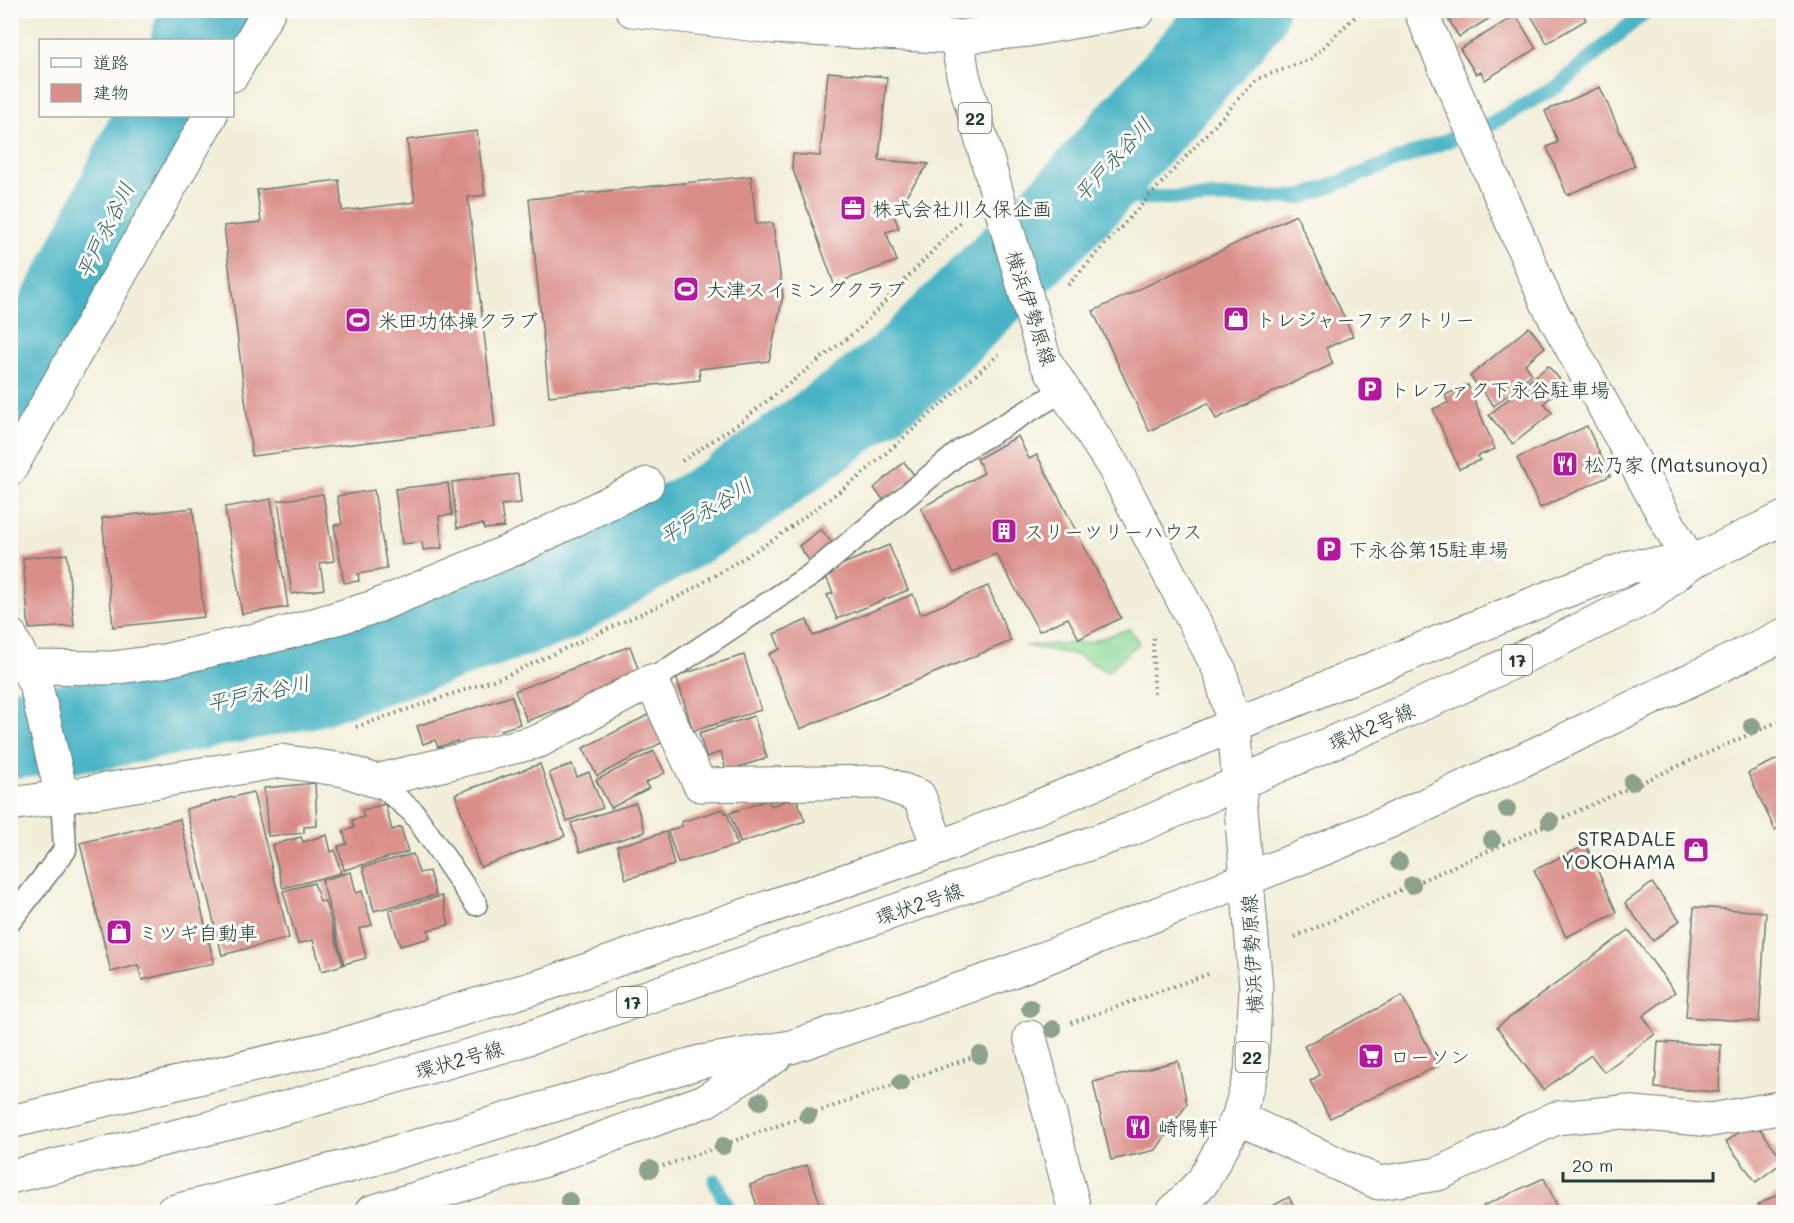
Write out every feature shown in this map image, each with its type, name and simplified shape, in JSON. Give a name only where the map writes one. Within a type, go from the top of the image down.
[{"type":"main road","points":[[234,71],[269,10]]},
{"type":"main road","points":[[632,10],[773,27],[957,37],[1028,30],[1139,10]]},
{"type":"main road","points":[[10,1122],[345,1044],[550,983],[939,848],[1234,725],[1560,593],[1633,566],[1689,563],[1547,303],[1420,10]]},
{"type":"main road","name":"横浜伊勢原線","points":[[957,37],[963,75],[1045,361],[1113,466],[1220,671],[1234,725]]},
{"type":"main road","points":[[10,469],[209,117]]},
{"type":"main road","points":[[31,677],[164,661],[290,632],[374,607],[519,548],[647,484]]},
{"type":"main road","name":"環状2号線","points":[[10,1177],[242,1120],[514,1043],[1132,829],[1450,692],[1648,597],[1689,563],[1784,518]]},
{"type":"main road","points":[[10,635],[31,677],[62,798]]},
{"type":"main road","points":[[172,1212],[356,1164],[700,1062],[790,1047],[999,976],[1366,831],[1517,763],[1784,635]]},
{"type":"main road","points":[[10,804],[62,798],[281,760],[344,770],[376,781],[539,741],[651,681],[700,785],[881,782],[919,796],[939,848]]},
{"type":"main road","name":"22","points":[[1234,725],[1239,782]]},
{"type":"main road","name":"横浜伊勢原線","points":[[1173,1212],[1203,1181],[1238,1118],[1251,1073],[1256,988],[1239,782]]},
{"type":"main road","points":[[1030,1037],[1075,1212]]},
{"type":"main road","points":[[370,1212],[539,1162],[707,1100],[790,1047]]},
{"type":"main road","points":[[1238,1118],[1379,1183],[1438,1174],[1556,1118],[1623,1112],[1711,1120],[1784,1107]]},
{"type":"lane","points":[[651,681],[811,575],[962,450],[1064,390]]},
{"type":"lane","points":[[376,781],[413,812],[476,904]]},
{"type":"lane","points":[[10,921],[64,850],[62,798]]},
{"type":"path","points":[[348,730],[505,676],[686,593],[773,540],[859,477],[1033,324],[1257,79],[1311,58],[1362,10]]},
{"type":"path","points":[[647,484],[739,423],[860,328],[964,217],[995,190]]},
{"type":"path","points":[[1153,644],[1154,698]]},
{"type":"path","points":[[660,1166],[701,1154],[1201,977],[1254,956],[1784,719]]},
{"type":"green space","points":[[1129,629],[1139,643],[1107,672],[1078,655],[1024,646],[1090,642]]},
{"type":"building","points":[[1443,10],[1503,10],[1459,37]]},
{"type":"building","points":[[1528,10],[1581,10],[1586,20],[1547,43]]},
{"type":"building","points":[[1516,15],[1536,49],[1485,80],[1481,72],[1476,74],[1460,49]]},
{"type":"building","points":[[828,72],[887,77],[879,160],[929,164],[893,213],[899,228],[886,232],[897,261],[834,284],[792,167],[793,154],[820,156]]},
{"type":"building","points":[[1600,87],[1635,166],[1567,195],[1547,147],[1558,142],[1545,111]]},
{"type":"building","points":[[477,131],[485,195],[468,197],[495,427],[252,456],[224,226],[261,222],[257,190],[339,180],[342,211],[415,202],[407,140]]},
{"type":"building","points":[[751,176],[756,224],[773,223],[783,296],[769,361],[699,369],[700,380],[549,396],[529,199]]},
{"type":"building","points":[[1296,215],[1353,336],[1326,348],[1333,364],[1216,419],[1208,403],[1149,431],[1093,311]]},
{"type":"building","points":[[1529,327],[1545,347],[1525,364],[1532,374],[1494,406],[1470,376]]},
{"type":"building","points":[[1548,366],[1565,385],[1544,403],[1552,413],[1513,444],[1489,415]]},
{"type":"building","points":[[1468,385],[1495,449],[1478,456],[1480,460],[1459,469],[1433,409],[1448,403],[1445,395]]},
{"type":"building","points":[[1587,426],[1610,476],[1540,508],[1517,458]]},
{"type":"building","name":"スリーツリーハウス","points":[[1018,436],[1029,459],[1037,455],[1121,618],[1079,639],[1068,618],[1039,631],[996,554],[954,573],[921,508],[984,473],[977,459]]},
{"type":"building","points":[[904,462],[915,476],[885,502],[874,488]]},
{"type":"building","points":[[518,474],[521,503],[501,505],[504,527],[484,529],[483,524],[457,528],[452,482]]},
{"type":"building","points":[[448,483],[452,515],[439,516],[442,548],[423,550],[422,542],[402,544],[395,489]]},
{"type":"building","points":[[374,490],[387,569],[358,574],[359,581],[344,583],[334,525],[342,524],[337,496]]},
{"type":"building","points":[[323,494],[334,561],[320,563],[324,589],[292,594],[278,501]]},
{"type":"building","points":[[271,499],[288,607],[242,614],[225,507]]},
{"type":"building","points":[[193,508],[204,617],[113,627],[102,518]]},
{"type":"building","points":[[821,529],[834,546],[811,563],[799,546]]},
{"type":"building","points":[[889,545],[908,590],[837,619],[827,595],[833,593],[824,572]]},
{"type":"building","points":[[67,554],[74,626],[29,629],[23,558]]},
{"type":"building","points":[[988,586],[1011,641],[800,729],[769,654],[780,649],[774,634],[807,620],[813,636],[913,594],[921,614]]},
{"type":"building","points":[[630,646],[639,671],[610,683],[612,689],[527,721],[515,691]]},
{"type":"building","points":[[744,655],[761,710],[693,731],[676,676]]},
{"type":"building","points":[[512,696],[520,724],[501,730],[502,734],[458,745],[457,741],[438,747],[435,740],[423,744],[417,726]]},
{"type":"building","points":[[650,714],[663,742],[597,776],[583,748]]},
{"type":"building","points":[[754,716],[767,758],[726,771],[721,752],[706,757],[699,733]]},
{"type":"building","points":[[654,751],[665,773],[645,783],[649,788],[611,808],[596,780]]},
{"type":"building","points":[[1784,756],[1784,825],[1775,830],[1748,773]]},
{"type":"building","points":[[540,764],[565,836],[480,867],[455,794]]},
{"type":"building","points":[[572,764],[577,777],[589,772],[603,808],[567,821],[549,773]]},
{"type":"building","points":[[315,783],[317,826],[304,827],[304,833],[268,836],[264,788]]},
{"type":"building","points":[[253,792],[289,938],[222,955],[186,809]]},
{"type":"building","points":[[796,797],[805,821],[740,843],[730,813],[768,800],[771,806]]},
{"type":"building","points":[[636,803],[645,832],[580,852],[571,823]]},
{"type":"building","points":[[385,804],[392,830],[401,827],[408,852],[344,870],[338,846],[347,844],[343,831],[354,828],[352,820],[364,817],[362,810]]},
{"type":"building","points":[[723,809],[725,813],[727,812],[737,845],[678,863],[668,831],[682,826],[681,822]]},
{"type":"building","points":[[180,819],[214,963],[142,980],[138,965],[111,972],[80,843]]},
{"type":"building","points":[[666,832],[674,865],[626,879],[617,846]]},
{"type":"building","points":[[327,835],[331,852],[335,850],[341,873],[283,888],[272,845],[301,837],[303,842]]},
{"type":"building","points":[[1586,845],[1617,913],[1566,937],[1534,870]]},
{"type":"building","points":[[413,854],[419,873],[429,871],[436,895],[374,911],[363,867]]},
{"type":"building","points":[[351,872],[356,893],[362,891],[372,925],[359,929],[366,958],[344,964],[322,880]]},
{"type":"building","points":[[314,883],[320,902],[325,901],[343,965],[322,971],[313,940],[298,944],[283,891]]},
{"type":"building","points":[[1652,883],[1680,920],[1653,941],[1625,903]]},
{"type":"building","points":[[442,896],[449,925],[428,930],[430,938],[400,946],[389,910]]},
{"type":"building","points":[[1694,907],[1766,912],[1759,1022],[1686,1017]]},
{"type":"building","points":[[1629,930],[1675,992],[1643,1016],[1655,1034],[1604,1072],[1591,1055],[1543,1090],[1497,1027]]},
{"type":"building","name":"ローソン","points":[[1402,996],[1438,1066],[1330,1118],[1310,1081],[1320,1075],[1304,1046]]},
{"type":"building","points":[[1658,1042],[1721,1045],[1719,1092],[1655,1088]]},
{"type":"building","name":"崎陽軒","points":[[1178,1061],[1187,1104],[1156,1150],[1111,1160],[1093,1082]]},
{"type":"building","points":[[1754,1121],[1784,1161],[1756,1182],[1726,1142]]},
{"type":"building","points":[[807,1165],[823,1212],[759,1212],[750,1185]]},
{"type":"building","points":[[1544,1178],[1560,1212],[1486,1212],[1483,1206]]},
{"type":"building","points":[[1784,1191],[1784,1212],[1761,1212],[1757,1205]]},
{"type":"building","points":[[1289,1197],[1297,1212],[1262,1212]]},
{"type":"waterway","name":"平戸永谷川","points":[[196,39],[210,10]]},
{"type":"waterway","name":"平戸永谷川","points":[[10,734],[101,724],[309,683],[553,600],[732,496],[902,372],[1078,198],[1243,10]]},
{"type":"waterway","points":[[1078,198],[1302,197],[1490,124],[1558,86],[1647,10]]},
{"type":"waterway","name":"平戸永谷川","points":[[10,406],[80,281],[160,117]]},
{"type":"waterway","points":[[715,1181],[730,1212]]},
{"type":"place","name":"株式会社川久保企画","points":[[853,208]]},
{"type":"place","name":"大津スイミングクラブ","points":[[686,289]]},
{"type":"place","name":"トレジャーファクトリー","points":[[1236,319]]},
{"type":"place","name":"米田功体操クラブ","points":[[358,320]]},
{"type":"place","name":"トレファク下永谷駐車場","points":[[1370,389]]},
{"type":"place","name":"松乃家 (Matsunoya)","points":[[1565,464]]},
{"type":"place","name":"スリーツリーハウス","points":[[1004,531]]},
{"type":"place","name":"下永谷第15駐車場","points":[[1329,549]]},
{"type":"place","name":"STRADALE YOKOHAMA","points":[[1696,850]]},
{"type":"place","name":"ミツギ自動車","points":[[119,932]]},
{"type":"place","name":"ローソン","points":[[1371,1056]]},
{"type":"place","name":"崎陽軒","points":[[1138,1127]]}]
